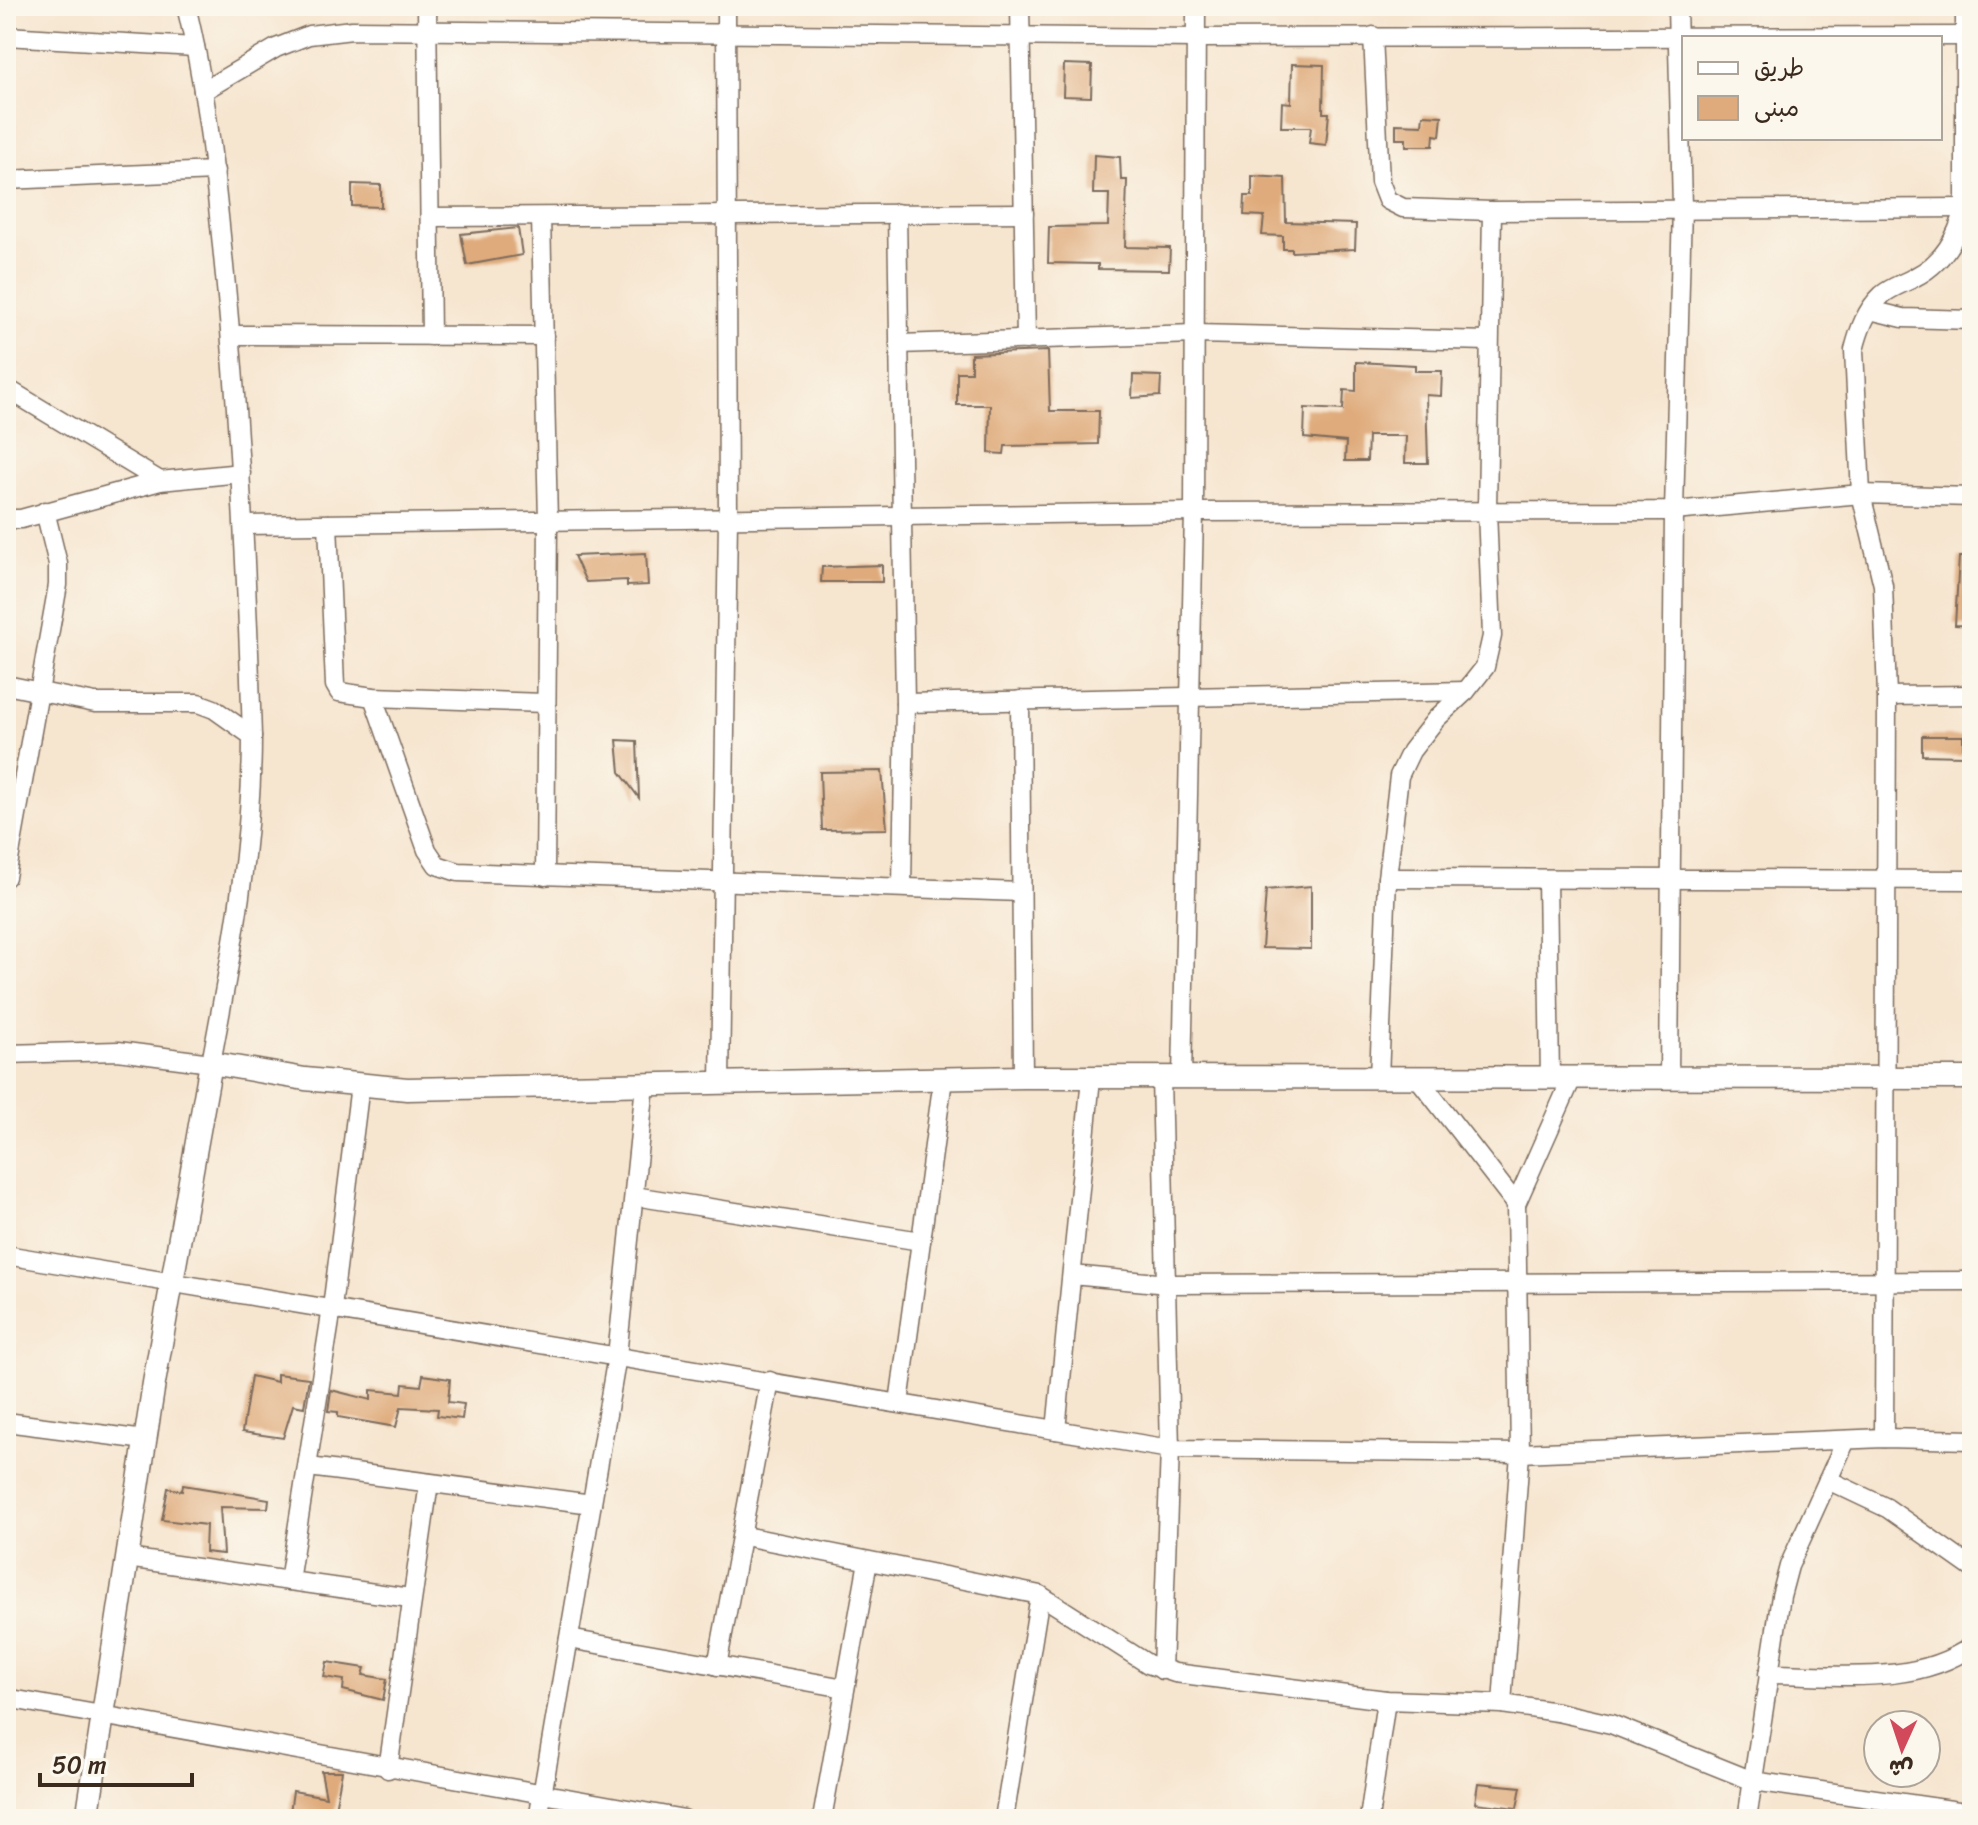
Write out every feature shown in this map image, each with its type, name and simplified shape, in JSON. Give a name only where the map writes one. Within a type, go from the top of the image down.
[{"type":"street","points":[[87,1819],[171,1280],[244,885],[252,812],[245,525],[231,335],[215,171],[186,6]]},
{"type":"street","points":[[191,28],[197,6]]},
{"type":"street","points":[[427,6],[431,336]]},
{"type":"street","points":[[720,1083],[728,518],[726,6]]},
{"type":"street","points":[[1020,6],[1026,340]]},
{"type":"street","points":[[1162,1670],[1170,1449],[1168,1284],[1172,1078],[1190,697],[1194,512],[1196,6]]},
{"type":"street","points":[[1669,1077],[1674,511],[1682,207],[1677,6]]},
{"type":"street","points":[[1884,1438],[1887,696],[1883,585],[1861,494],[1854,350],[1870,310],[1884,293],[1923,273],[1938,261],[1951,245],[1965,208],[1968,36],[1965,6]]},
{"type":"street","points":[[203,91],[276,48],[309,35],[352,30],[1197,38],[1677,34],[1968,36]]},
{"type":"street","points":[[6,36],[195,47]]},
{"type":"street","points":[[1373,36],[1380,182],[1387,200],[1403,208],[1492,211],[1682,207],[1965,208]]},
{"type":"street","points":[[6,180],[215,171]]},
{"type":"street","points":[[1379,1078],[1387,878],[1399,776],[1411,751],[1436,719],[1466,691],[1485,667],[1492,636],[1487,510],[1492,211]]},
{"type":"street","points":[[897,213],[905,703],[902,887]]},
{"type":"street","points":[[431,217],[1024,213]]},
{"type":"street","points":[[541,217],[548,521],[545,876]]},
{"type":"street","points":[[1870,310],[1903,318],[1972,320]]},
{"type":"street","points":[[899,344],[1195,334],[1489,341]]},
{"type":"street","points":[[231,335],[544,336]]},
{"type":"street","points":[[6,388],[160,481]]},
{"type":"street","points":[[6,519],[160,481],[241,473]]},
{"type":"street","points":[[245,525],[1194,512],[1674,511],[1861,494],[1972,497]]},
{"type":"street","points":[[6,877],[58,585],[58,564],[45,511]]},
{"type":"street","points":[[328,524],[335,685],[339,692],[373,697],[545,703]]},
{"type":"street","points":[[6,685],[95,703],[198,703],[214,709],[252,736]]},
{"type":"street","points":[[905,703],[1466,691]]},
{"type":"street","points":[[1887,696],[1972,695]]},
{"type":"street","points":[[373,697],[427,850],[437,865],[458,872],[723,879],[1021,892]]},
{"type":"street","points":[[1020,700],[1023,1077]]},
{"type":"street","points":[[1387,878],[1972,880]]},
{"type":"street","points":[[1502,1704],[1520,1453],[1516,1204],[1561,1078],[1547,879]]},
{"type":"street","points":[[6,1054],[118,1051],[360,1085],[453,1089],[1023,1077],[1972,1078]]},
{"type":"street","points":[[1056,1430],[1091,1078]]},
{"type":"street","points":[[1418,1078],[1516,1204]]},
{"type":"street","points":[[899,1403],[943,1079]]},
{"type":"street","points":[[289,1581],[332,1308],[360,1085]]},
{"type":"street","points":[[538,1819],[617,1356],[645,1085]]},
{"type":"street","points":[[634,1196],[921,1241]]},
{"type":"street","points":[[6,1255],[171,1280],[1170,1449],[1520,1453],[1884,1438],[1972,1440]]},
{"type":"street","points":[[1072,1275],[1168,1284],[1972,1281]]},
{"type":"street","points":[[717,1666],[744,1536],[770,1381]]},
{"type":"street","points":[[6,1422],[145,1440]]},
{"type":"street","points":[[1747,1819],[1768,1674],[1789,1566],[1846,1440]]},
{"type":"street","points":[[309,1467],[592,1504]]},
{"type":"street","points":[[1828,1480],[1887,1508],[1972,1568]]},
{"type":"street","points":[[388,1769],[410,1598],[429,1483]]},
{"type":"street","points":[[744,1536],[1040,1595],[1162,1670],[1386,1700],[1502,1704],[1611,1724],[1753,1781],[1972,1813]]},
{"type":"street","points":[[127,1558],[410,1598]]},
{"type":"street","points":[[822,1819],[868,1561]]},
{"type":"street","points":[[1004,1819],[1040,1595]]},
{"type":"street","points":[[569,1639],[845,1688]]},
{"type":"street","points":[[1768,1674],[1908,1673],[1933,1668],[1972,1646]]},
{"type":"street","points":[[6,1698],[102,1718],[684,1819]]},
{"type":"street","points":[[1369,1819],[1386,1700]]},
{"type":"building","points":[[1064,64],[1092,65],[1091,97],[1063,96]]},
{"type":"building","points":[[1292,64],[1324,65],[1323,113],[1329,113],[1326,145],[1309,143],[1311,127],[1281,127],[1282,102],[1291,103]]},
{"type":"building","points":[[1423,115],[1442,116],[1440,136],[1434,135],[1433,146],[1406,146],[1406,139],[1396,139],[1396,124],[1422,125]]},
{"type":"building","points":[[1094,155],[1120,157],[1121,180],[1127,180],[1125,247],[1170,248],[1169,270],[1098,269],[1098,264],[1048,263],[1049,227],[1108,226],[1109,194],[1093,194]]},
{"type":"building","points":[[1252,176],[1285,178],[1286,222],[1356,224],[1355,249],[1292,252],[1292,249],[1283,249],[1283,236],[1262,235],[1264,216],[1244,215],[1245,196],[1252,196]]},
{"type":"building","points":[[352,184],[381,185],[381,207],[352,206]]},
{"type":"building","points":[[518,228],[522,255],[467,265],[461,234]]},
{"type":"building","points":[[1048,351],[1050,411],[1099,411],[1098,444],[1005,446],[1004,454],[989,453],[990,405],[957,405],[957,372],[971,372],[971,354]]},
{"type":"building","points":[[1356,362],[1415,365],[1415,371],[1442,371],[1441,396],[1426,395],[1428,463],[1405,463],[1406,436],[1368,436],[1367,461],[1345,461],[1346,442],[1304,438],[1305,408],[1343,410],[1344,390],[1356,391]]},
{"type":"building","points":[[1133,375],[1161,376],[1160,396],[1132,398]]},
{"type":"building","points":[[646,553],[648,585],[627,586],[627,580],[586,582],[574,556]]},
{"type":"building","points":[[1959,557],[1972,557],[1972,626],[1955,625]]},
{"type":"building","points":[[882,565],[882,582],[821,582],[822,567]]},
{"type":"building","points":[[1922,736],[1963,736],[1963,756],[1922,755]]},
{"type":"building","points":[[617,740],[637,741],[639,798],[620,772]]},
{"type":"building","points":[[882,771],[887,829],[822,830],[820,772]]},
{"type":"building","points":[[1311,886],[1311,949],[1262,948],[1266,890]]},
{"type":"building","points":[[277,1374],[309,1378],[304,1407],[293,1405],[283,1438],[242,1432],[251,1376],[277,1382]]},
{"type":"building","points":[[423,1375],[450,1379],[448,1402],[464,1404],[462,1419],[437,1416],[438,1409],[401,1407],[396,1427],[338,1417],[338,1412],[328,1411],[331,1390],[371,1400],[371,1390],[402,1393],[403,1384],[421,1386]]},
{"type":"building","points":[[183,1485],[269,1499],[268,1508],[220,1507],[223,1554],[205,1552],[206,1525],[162,1520],[168,1488],[182,1491]]},
{"type":"building","points":[[327,1662],[365,1668],[363,1675],[387,1679],[383,1700],[343,1690],[344,1680],[324,1677]]},
{"type":"building","points":[[321,1771],[342,1771],[333,1819],[289,1819],[293,1791],[326,1797]]},
{"type":"building","points":[[1478,1783],[1521,1787],[1517,1808],[1475,1803]]}]
